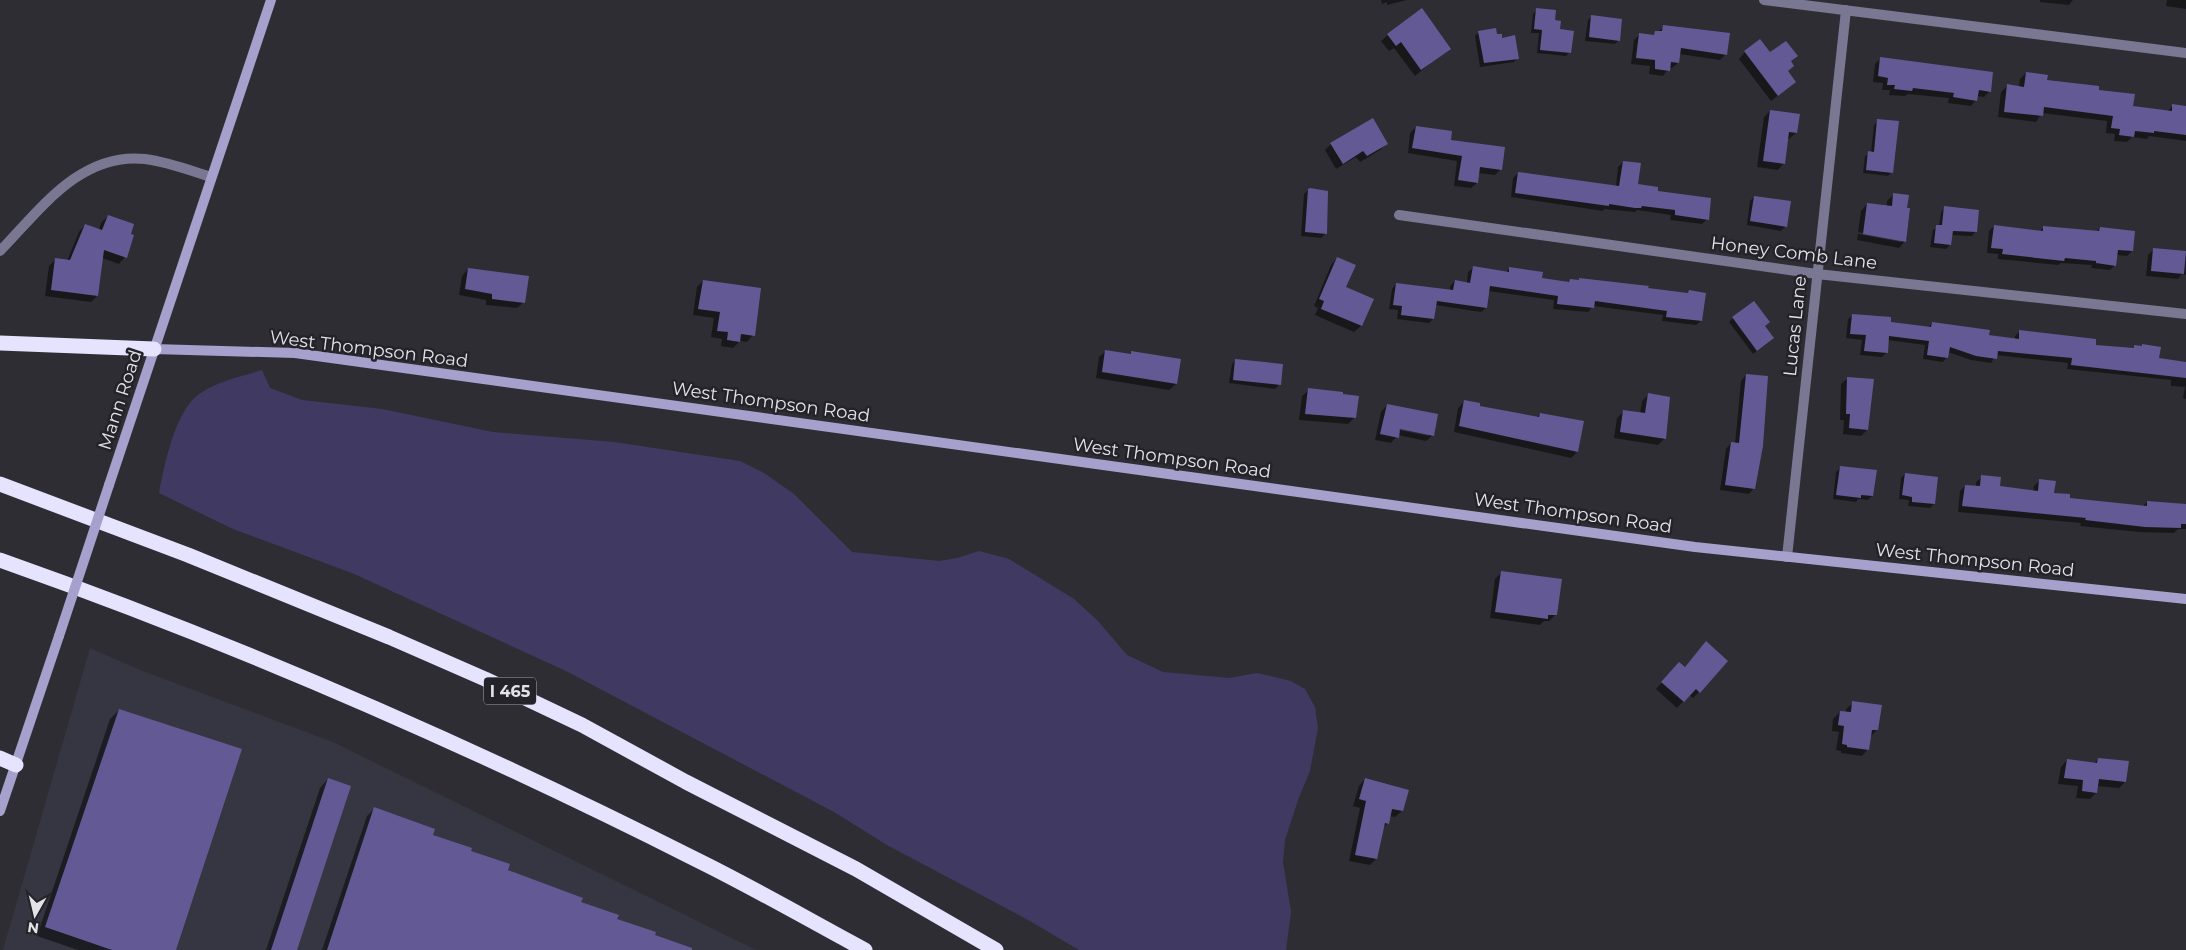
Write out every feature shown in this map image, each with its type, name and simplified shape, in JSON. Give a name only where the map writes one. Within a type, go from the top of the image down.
[{"type":"highway","points":[[0,344],[154,349]]},
{"type":"highway","name":"I 465","points":[[0,484],[188,555],[389,637],[582,725],[694,786],[856,869],[996,950]]},
{"type":"highway","points":[[0,560],[159,619],[342,694],[477,754],[698,860],[865,950]]},
{"type":"highway","points":[[0,758],[16,765]]},
{"type":"main road","name":"Mann Road","points":[[0,811],[271,0]]},
{"type":"main road","name":"West Thompson Road","points":[[154,349],[304,354],[1695,547],[2186,599]]},
{"type":"street","points":[[1764,0],[2186,53]]},
{"type":"street","name":"Lucas Lane","points":[[1787,557],[1846,10]]},
{"type":"street","points":[[0,251],[64,185],[90,168],[104,163],[120,159],[166,162],[211,177]]},
{"type":"street","name":"Honey Comb Lane","points":[[1399,214],[1817,274],[2186,314]]},
{"type":"shaded area","points":[[262,370],[270,388],[302,400],[382,409],[493,432],[614,442],[740,461],[764,473],[794,494],[852,552],[939,561],[979,551],[1009,559],[1074,599],[1098,621],[1127,655],[1163,672],[1229,678],[1257,673],[1291,681],[1305,689],[1315,707],[1318,728],[1310,771],[1285,840],[1283,862],[1291,912],[1286,950],[1079,950],[1030,921],[887,845],[834,812],[566,671],[352,573],[233,529],[159,493],[172,440],[177,426],[190,403],[198,395],[213,386]]},
{"type":"shaded area","points":[[90,648],[140,670],[333,742],[756,950],[3,950]]},
{"type":"building","points":[[1422,8],[1451,49],[1421,70],[1401,42],[1396,46],[1387,34]]},
{"type":"building","points":[[1536,8],[1556,10],[1555,20],[1561,21],[1560,29],[1574,31],[1571,53],[1540,50],[1542,30],[1534,29]]},
{"type":"building","points":[[1591,15],[1622,19],[1620,41],[1589,37]]},
{"type":"building","points":[[1663,25],[1730,33],[1727,55],[1681,48],[1679,63],[1671,62],[1670,71],[1655,69],[1655,60],[1636,58],[1639,33],[1654,35],[1655,31],[1662,31]]},
{"type":"building","points":[[1496,28],[1497,34],[1502,34],[1502,38],[1515,35],[1519,59],[1484,63],[1478,31]]},
{"type":"building","points":[[1760,39],[1770,52],[1786,41],[1798,56],[1791,61],[1794,66],[1788,71],[1796,82],[1778,96],[1744,51]]},
{"type":"building","points":[[1880,57],[1993,72],[1991,92],[1979,90],[1977,101],[1953,97],[1954,93],[1913,88],[1912,91],[1894,89],[1895,85],[1887,85],[1888,78],[1878,76]]},
{"type":"building","points":[[2026,72],[2048,75],[2047,80],[2099,86],[2099,90],[2135,94],[2133,106],[2172,111],[2172,104],[2186,106],[2186,135],[2135,131],[2134,137],[2119,135],[2120,129],[2111,128],[2113,116],[2044,107],[2043,116],[2004,112],[2007,84],[2024,87]]},
{"type":"building","points":[[1770,110],[1800,114],[1797,133],[1789,132],[1785,164],[1763,161]]},
{"type":"building","points":[[1373,118],[1388,144],[1367,156],[1363,151],[1343,164],[1330,143]]},
{"type":"building","points":[[1877,119],[1899,121],[1893,173],[1866,170],[1868,151],[1874,152]]},
{"type":"building","points":[[1416,126],[1452,131],[1451,140],[1505,147],[1502,170],[1480,167],[1478,183],[1458,180],[1462,156],[1412,148]]},
{"type":"building","points":[[1623,161],[1641,163],[1638,184],[1658,187],[1658,191],[1711,198],[1709,220],[1675,215],[1675,210],[1642,206],[1641,208],[1635,208],[1609,204],[1609,206],[1515,193],[1518,172],[1619,186]]},
{"type":"building","points":[[1308,189],[1328,191],[1327,234],[1305,232]]},
{"type":"building","points":[[1893,193],[1909,195],[1907,208],[1910,208],[1906,242],[1863,234],[1867,203],[1892,206]]},
{"type":"building","points":[[1754,196],[1791,201],[1787,227],[1750,221]]},
{"type":"building","points":[[1944,206],[1979,210],[1977,232],[1953,231],[1951,245],[1934,243],[1936,225],[1942,225]]},
{"type":"building","points":[[108,215],[134,224],[131,234],[134,235],[127,258],[104,250],[98,296],[51,290],[55,258],[70,260],[85,224],[102,230]]},
{"type":"building","points":[[1994,225],[2043,231],[2043,226],[2099,231],[2100,227],[2135,231],[2133,251],[2118,250],[2116,266],[2096,263],[2096,261],[2065,258],[2064,261],[2002,254],[2003,249],[1991,248]]},
{"type":"building","points":[[2153,248],[2186,251],[2184,274],[2151,271]]},
{"type":"building","points":[[1337,257],[1356,265],[1346,287],[1374,299],[1362,326],[1321,309],[1324,301],[1319,299]]},
{"type":"building","points":[[1473,266],[1509,272],[1509,267],[1543,272],[1542,278],[1569,282],[1570,279],[1579,280],[1579,278],[1649,286],[1648,288],[1688,293],[1689,290],[1706,293],[1702,321],[1666,317],[1667,311],[1595,301],[1594,308],[1557,304],[1558,296],[1490,286],[1487,308],[1437,301],[1434,319],[1401,315],[1402,306],[1393,305],[1396,283],[1453,290],[1455,280],[1470,283]]},
{"type":"building","points":[[468,268],[529,276],[525,303],[492,299],[492,294],[465,289]]},
{"type":"building","points":[[703,280],[761,288],[755,336],[741,334],[740,342],[727,340],[728,332],[717,331],[720,312],[698,309]]},
{"type":"building","points":[[1754,301],[1770,322],[1765,326],[1774,338],[1757,351],[1732,317]]},
{"type":"building","points":[[1852,314],[1891,317],[1891,322],[1931,327],[1932,322],[1990,330],[1989,335],[2019,339],[2019,330],[2096,339],[2096,345],[2134,348],[2134,345],[2142,346],[2142,344],[2161,347],[2159,358],[2186,362],[2186,378],[2071,365],[2072,358],[1998,351],[1997,359],[1976,356],[1950,347],[1948,358],[1927,355],[1929,341],[1889,336],[1888,353],[1864,351],[1866,335],[1850,334]]},
{"type":"building","points":[[1105,350],[1131,354],[1131,351],[1181,359],[1177,384],[1102,372]]},
{"type":"building","points":[[1235,359],[1283,364],[1281,385],[1233,380]]},
{"type":"building","points":[[1746,374],[1768,376],[1763,446],[1755,489],[1725,485],[1731,442],[1739,443]]},
{"type":"building","points":[[1847,377],[1874,379],[1868,430],[1849,428],[1850,414],[1846,414]]},
{"type":"building","points":[[1308,388],[1359,396],[1356,418],[1305,414]]},
{"type":"building","points":[[1648,393],[1670,397],[1666,439],[1620,432],[1623,410],[1645,413]]},
{"type":"building","points":[[1464,400],[1480,403],[1480,406],[1539,417],[1540,413],[1584,421],[1578,452],[1459,426]]},
{"type":"building","points":[[1387,404],[1438,414],[1434,436],[1400,429],[1399,438],[1380,434]]},
{"type":"building","points":[[1840,466],[1877,470],[1873,496],[1861,495],[1861,498],[1836,495]]},
{"type":"building","points":[[1905,473],[1938,477],[1935,504],[1912,502],[1912,497],[1902,495]]},
{"type":"building","points":[[1981,475],[2001,477],[2000,486],[2038,491],[2039,479],[2056,481],[2054,493],[2070,494],[2070,498],[2147,506],[2147,501],[2186,504],[2186,524],[2181,524],[2181,528],[2145,527],[2085,520],[2086,518],[1962,506],[1965,485],[1980,486]]},
{"type":"building","points":[[1501,571],[1562,579],[1557,615],[1548,615],[1548,619],[1495,612]]},
{"type":"building","points":[[1706,641],[1728,661],[1700,693],[1696,689],[1684,702],[1661,682],[1679,662],[1685,667]]},
{"type":"building","points":[[1852,701],[1882,705],[1878,730],[1872,730],[1869,750],[1847,747],[1847,745],[1842,744],[1844,726],[1838,725],[1840,711],[1851,712]]},
{"type":"building","points":[[119,709],[242,749],[176,950],[112,950],[45,927]]},
{"type":"building","points":[[2098,758],[2129,761],[2126,782],[2099,779],[2097,793],[2082,791],[2083,780],[2064,778],[2067,759],[2097,763]]},
{"type":"building","points":[[328,778],[351,786],[297,950],[271,950]]},
{"type":"building","points":[[1365,778],[1409,790],[1403,811],[1392,809],[1389,824],[1385,823],[1377,859],[1355,855],[1366,801],[1359,799]]},
{"type":"building","points":[[374,807],[435,829],[433,835],[472,848],[471,851],[510,864],[508,870],[583,898],[581,902],[619,915],[617,919],[656,932],[655,935],[692,948],[692,950],[327,950]]}]
